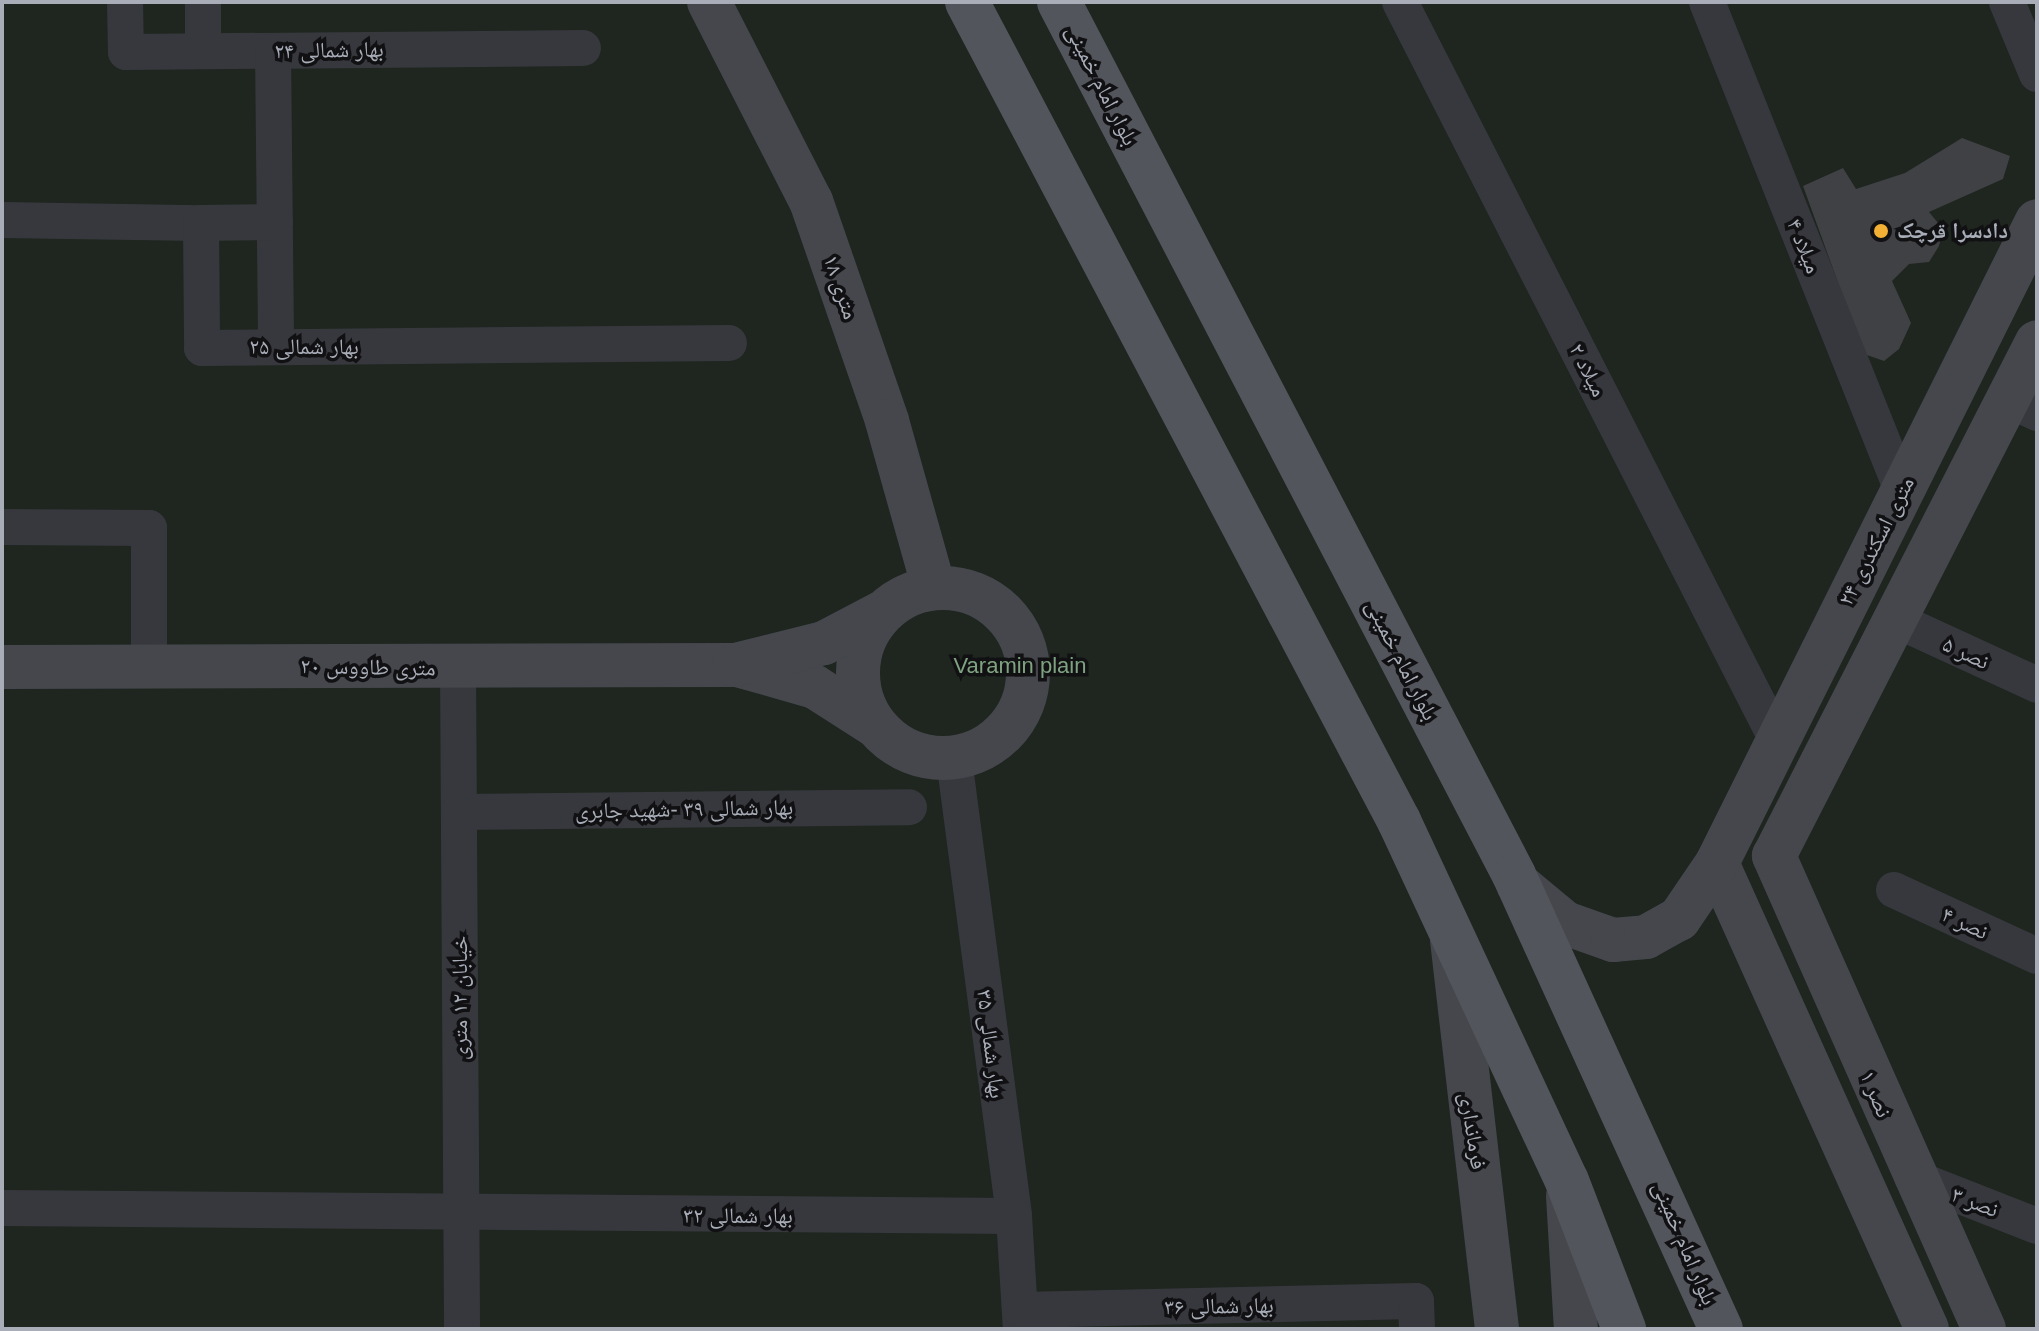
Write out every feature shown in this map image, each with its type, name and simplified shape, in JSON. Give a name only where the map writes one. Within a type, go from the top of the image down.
[{"type":"main road","points":[[967,2],[1452,933],[1567,1181],[1624,1329]]},
{"type":"main road","name":"بلوار امام خمینی","points":[[1059,2],[1518,884],[1676,1216],[1721,1329]]},
{"type":"street","name":"بهار شمالی ۲۴","points":[[125,2],[126,52],[583,48]]},
{"type":"street","points":[[203,2],[203,51]]},
{"type":"street","name":"۱۸ متری","points":[[709,2],[811,201],[887,421],[934,588]]},
{"type":"street","name":"میلاد ۲","points":[[1400,2],[1776,738]]},
{"type":"street","name":"میلاد ۴","points":[[1707,2],[1902,490]]},
{"type":"street","points":[[2007,2],[2037,74]]},
{"type":"street","points":[[273,51],[276,347]]},
{"type":"street","points":[[2,220],[275,222]]},
{"type":"street","name":"۲۴ متری اسکندری","points":[[1518,884],[1565,923],[1613,940],[1646,937],[1679,919],[1717,863],[1776,738],[2037,221]]},
{"type":"street","name":"بهار شمالی ۲۵","points":[[201,223],[202,348],[729,343]]},
{"type":"street","points":[[1896,620],[2022,406],[2037,342]]},
{"type":"street","points":[[2,527],[149,528],[149,665]]},
{"type":"street","points":[[934,588],[986,599],[1022,638],[1029,664],[1018,716],[1002,737],[954,759],[896,745],[873,724],[857,667],[881,613],[934,588]]},
{"type":"street","name":"۲۰ متری طاووس","points":[[2,667],[735,665],[824,643],[881,613]]},
{"type":"street","name":"نصر ۵","points":[[1896,620],[2037,685]]},
{"type":"street","name":"نصر ۱","points":[[1896,620],[1774,856],[1912,1177],[1984,1329]]},
{"type":"street","name":"۲۰ متری طاووس","points":[[735,665],[815,687],[873,724]]},
{"type":"street","name":"خیابان ۱۲ متری","points":[[458,668],[462,1329]]},
{"type":"street","name":"بهار شمالی ۳۵","points":[[954,759],[1014,1216],[1021,1320]]},
{"type":"street","name":"بهار شمالی ۳۹ -شهید جابری","points":[[459,812],[909,807]]},
{"type":"street","points":[[1717,863],[1927,1329]]},
{"type":"street","name":"نصر ۴","points":[[1894,890],[2037,956]]},
{"type":"street","name":"فرمانداری","points":[[1452,933],[1497,1329]]},
{"type":"street","name":"نصر ۳","points":[[1912,1177],[2037,1226]]},
{"type":"street","points":[[1567,1181],[1576,1329]]},
{"type":"street","name":"بهار شمالی ۳۲","points":[[2,1208],[462,1217],[1014,1216]]},
{"type":"street","name":"بهار شمالی ۳۶","points":[[1021,1320],[1417,1315]]},
{"type":"green space","name":"Varamin plain","points":[[2,2],[2037,2],[2037,1329],[2,1329]]},
{"type":"building","points":[[1962,138],[2010,156],[2003,179],[1929,212],[1943,229],[1939,246],[1929,262],[1909,264],[1892,281],[1911,323],[1899,349],[1884,361],[1864,354],[1803,186],[1843,168],[1856,189],[1905,173]]},
{"type":"place","name":"دادسرا قرچک","points":[[1881,231]]}]
